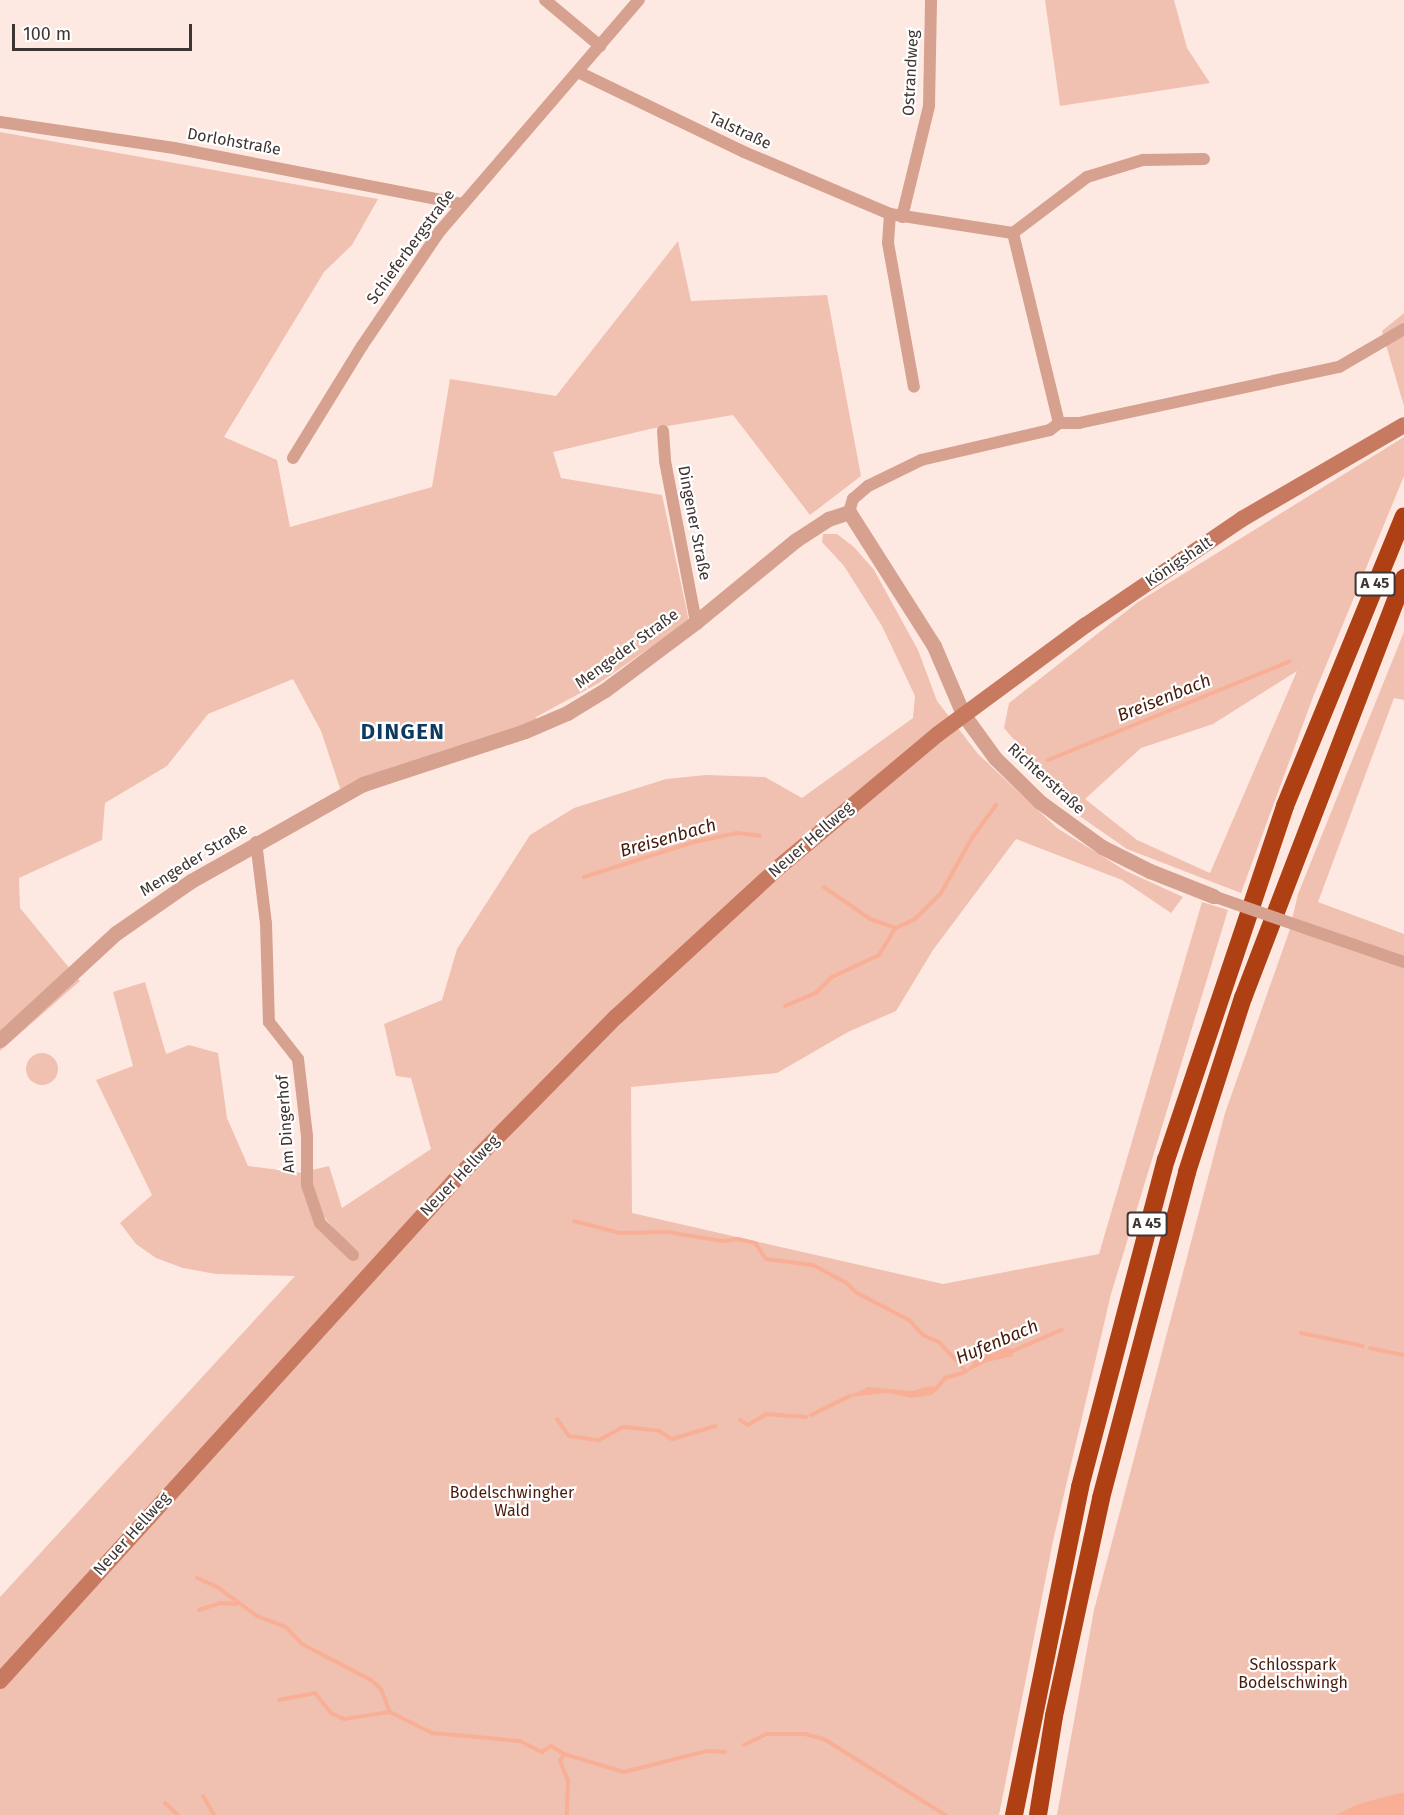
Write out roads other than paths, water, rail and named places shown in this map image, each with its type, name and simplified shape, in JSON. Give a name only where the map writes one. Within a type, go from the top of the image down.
[{"type":"highway","name":"A 45","points":[[1014,1815],[1080,1487],[1166,1160],[1285,806],[1404,516]]},
{"type":"highway","name":"A 45","points":[[1038,1815],[1054,1716],[1101,1498],[1187,1172],[1243,998],[1370,661],[1404,578]]},
{"type":"highway","points":[[1370,661],[1392,634],[1404,606]]},
{"type":"main road","name":"Königshalt","points":[[963,714],[1242,519],[1404,425]]},
{"type":"main road","name":"Neuer Hellweg","points":[[0,1681],[377,1264],[616,1017],[788,860],[963,714]]},
{"type":"street","points":[[545,0],[600,46]]},
{"type":"street","name":"Schieferbergstraße","points":[[293,458],[362,346],[462,204],[639,0]]},
{"type":"street","name":"Ostrandweg","points":[[896,216],[929,106],[931,0]]},
{"type":"street","name":"Talstraße","points":[[578,72],[744,152],[896,216],[1013,233]]},
{"type":"street","name":"Dorlohstraße","points":[[0,122],[186,150],[462,204]]},
{"type":"street","points":[[1059,423],[1013,233],[1087,177],[1143,160],[1204,159]]},
{"type":"street","points":[[896,216],[888,243],[914,387]]},
{"type":"street","points":[[849,512],[853,499],[868,486],[921,460],[1050,430],[1059,423],[1079,423],[1339,367],[1404,329]]},
{"type":"street","name":"Dingener Straße","points":[[663,431],[665,461],[696,622]]},
{"type":"street","name":"Mengeder Straße","points":[[0,1040],[141,914],[256,842],[363,784],[514,735],[567,713],[605,690],[696,622],[796,540],[828,519],[849,512]]},
{"type":"street","name":"Richterstraße","points":[[849,512],[934,646],[963,714],[995,758],[1068,824],[1150,871],[1213,896],[1404,962]]},
{"type":"street","name":"Am Dingerhof","points":[[256,842],[266,923],[269,1022],[298,1059],[309,1193],[320,1223],[353,1255]]},
{"type":"waterway","name":"Breisenbach","points":[[1048,760],[1290,661]]},
{"type":"waterway","name":"Breisenbach","points":[[824,887],[870,919],[896,928],[915,919],[941,893],[972,838],[996,805]]},
{"type":"waterway","name":"Breisenbach","points":[[584,877],[694,842],[737,833],[760,836]]},
{"type":"waterway","points":[[785,1006],[816,993],[832,977],[879,955],[895,928]]},
{"type":"waterway","points":[[574,1221],[620,1233],[667,1232],[722,1241],[738,1239],[755,1243],[766,1259],[813,1265],[845,1282],[857,1293],[909,1320],[923,1335],[939,1342],[966,1371]]},
{"type":"waterway","name":"Hufenbach","points":[[1010,1352],[1061,1330]]},
{"type":"waterway","name":"Hufenbach","points":[[1301,1333],[1363,1346]]},
{"type":"waterway","name":"Hufenbach","points":[[1370,1348],[1404,1355]]},
{"type":"waterway","name":"Hufenbach","points":[[936,1389],[945,1378],[963,1373]]},
{"type":"waterway","name":"Hufenbach","points":[[811,1415],[850,1396]]},
{"type":"waterway","name":"Hufenbach","points":[[740,1420],[748,1425],[766,1414],[806,1417]]},
{"type":"waterway","name":"Hufenbach","points":[[557,1419],[569,1436],[599,1440],[623,1427],[659,1431],[672,1439],[715,1426]]},
{"type":"waterway","points":[[197,1578],[217,1587],[257,1616],[286,1627],[302,1644],[371,1680],[381,1689],[390,1712],[432,1733],[520,1741],[542,1752],[551,1746],[564,1754],[624,1772],[707,1751],[725,1752]]},
{"type":"waterway","points":[[199,1610],[220,1603],[236,1604]]},
{"type":"waterway","points":[[279,1700],[315,1693],[331,1713],[344,1719],[390,1712]]},
{"type":"waterway","points":[[744,1745],[767,1734],[805,1734],[824,1739],[945,1815]]},
{"type":"waterway","points":[[564,1754],[560,1761],[568,1781],[567,1815]]},
{"type":"waterway","points":[[203,1796],[214,1815]]},
{"type":"waterway","points":[[165,1803],[178,1815]]},
{"type":"district","name":"DINGEN","points":[[403,732]]},
{"type":"park label","name":"Bodelschwingher Wald","points":[[512,1502]]},
{"type":"park label","name":"Schlosspark Bodelschwingh","points":[[1293,1674]]}]
